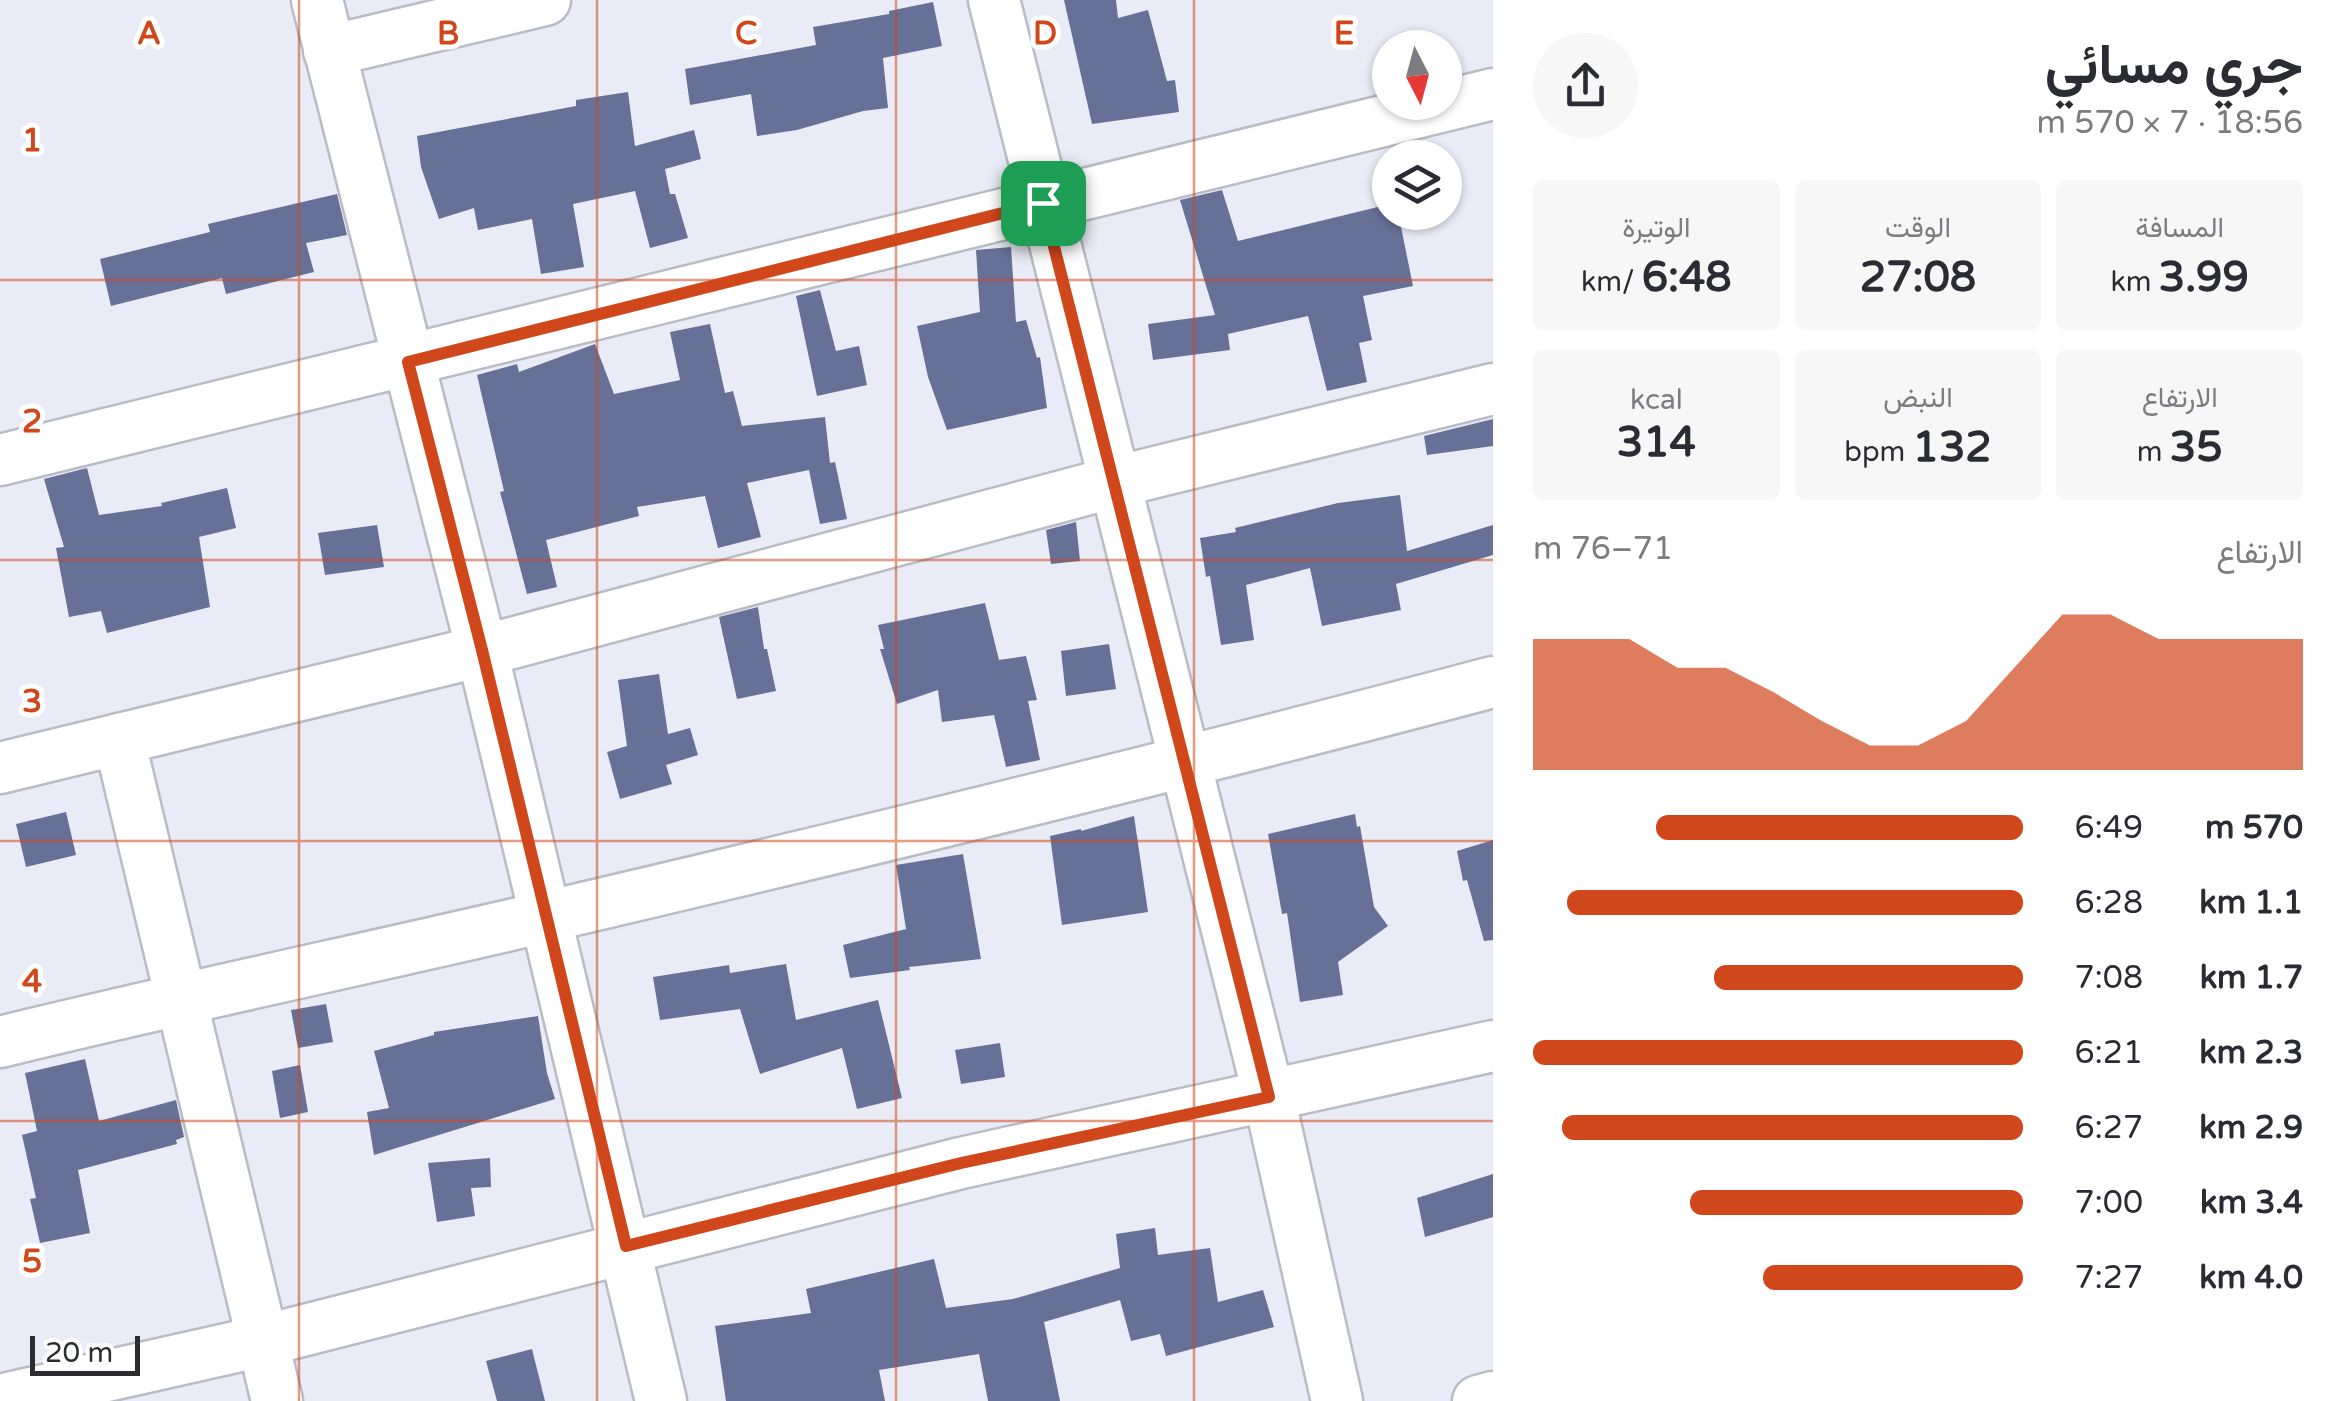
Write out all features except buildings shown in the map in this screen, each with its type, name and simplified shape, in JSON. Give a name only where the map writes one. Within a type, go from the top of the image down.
[{"type":"street","points":[[317,0],[482,650],[661,1401]]},
{"type":"street","points":[[329,50],[545,0]]},
{"type":"street","points":[[994,0],[1269,1097],[1337,1401]]},
{"type":"street","points":[[0,460],[1493,94]]},
{"type":"street","points":[[0,768],[482,650],[1115,482],[1493,389]]},
{"type":"street","points":[[0,1042],[1186,764],[1493,682]]},
{"type":"street","points":[[120,739],[277,1401]]},
{"type":"street","points":[[0,1400],[262,1341],[961,1163],[1493,1046]]},
{"type":"street","points":[[1478,1401],[1493,1397]]},
{"type":"route","points":[[1043,203],[1269,1097],[961,1163],[626,1246],[408,362],[1043,203]]}]
